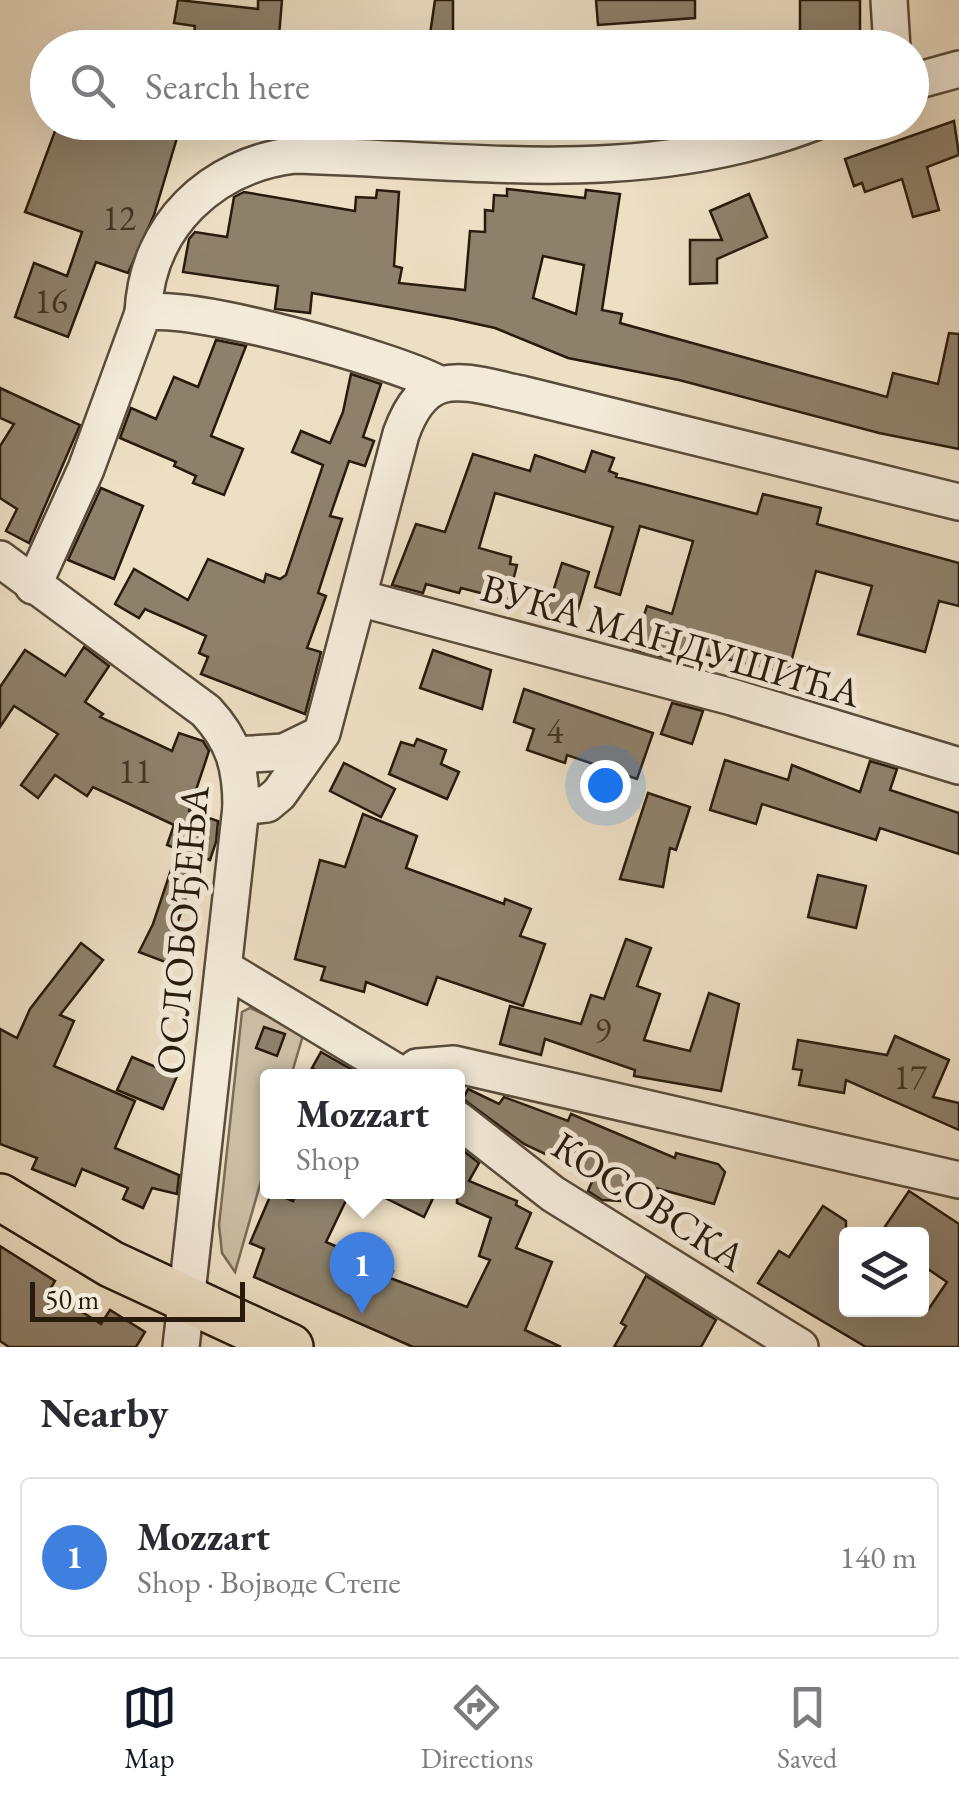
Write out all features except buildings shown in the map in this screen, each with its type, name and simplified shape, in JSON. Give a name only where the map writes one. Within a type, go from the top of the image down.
[{"type":"main road","points":[[0,1197],[112,1264],[290,1347]]},
{"type":"street","points":[[889,0],[891,30]]},
{"type":"street","points":[[929,77],[959,69]]},
{"type":"street","points":[[33,586],[86,468],[143,312],[151,267],[185,210],[206,188],[258,160],[296,156],[592,167],[656,164],[754,140]]},
{"type":"street","points":[[143,312],[203,317],[397,364],[436,383],[454,381],[521,394],[959,502]]},
{"type":"street","points":[[240,808],[253,808],[279,794],[322,733],[407,417],[436,383]]},
{"type":"street","name":"ОСЛОБОЂЕЊА","points":[[0,559],[206,711],[230,739],[236,755],[240,808],[181,1347]]},
{"type":"street","name":"ВУКА МАНДУШИЋА","points":[[359,598],[732,697],[959,766]]},
{"type":"street","points":[[236,755],[284,752],[322,733]]},
{"type":"street","points":[[224,968],[392,1069]]},
{"type":"street","points":[[414,1069],[454,1064],[959,1180]]},
{"type":"street","name":"КОСОВСКА","points":[[465,1125],[553,1194],[800,1347]]},
{"type":"shaded area","points":[[250,1008],[304,1032],[293,1069],[260,1069],[260,1184],[235,1272],[222,1253],[219,1225],[242,1012]]},
{"type":"place","name":"Mozzart","points":[[362,1314]]}]
